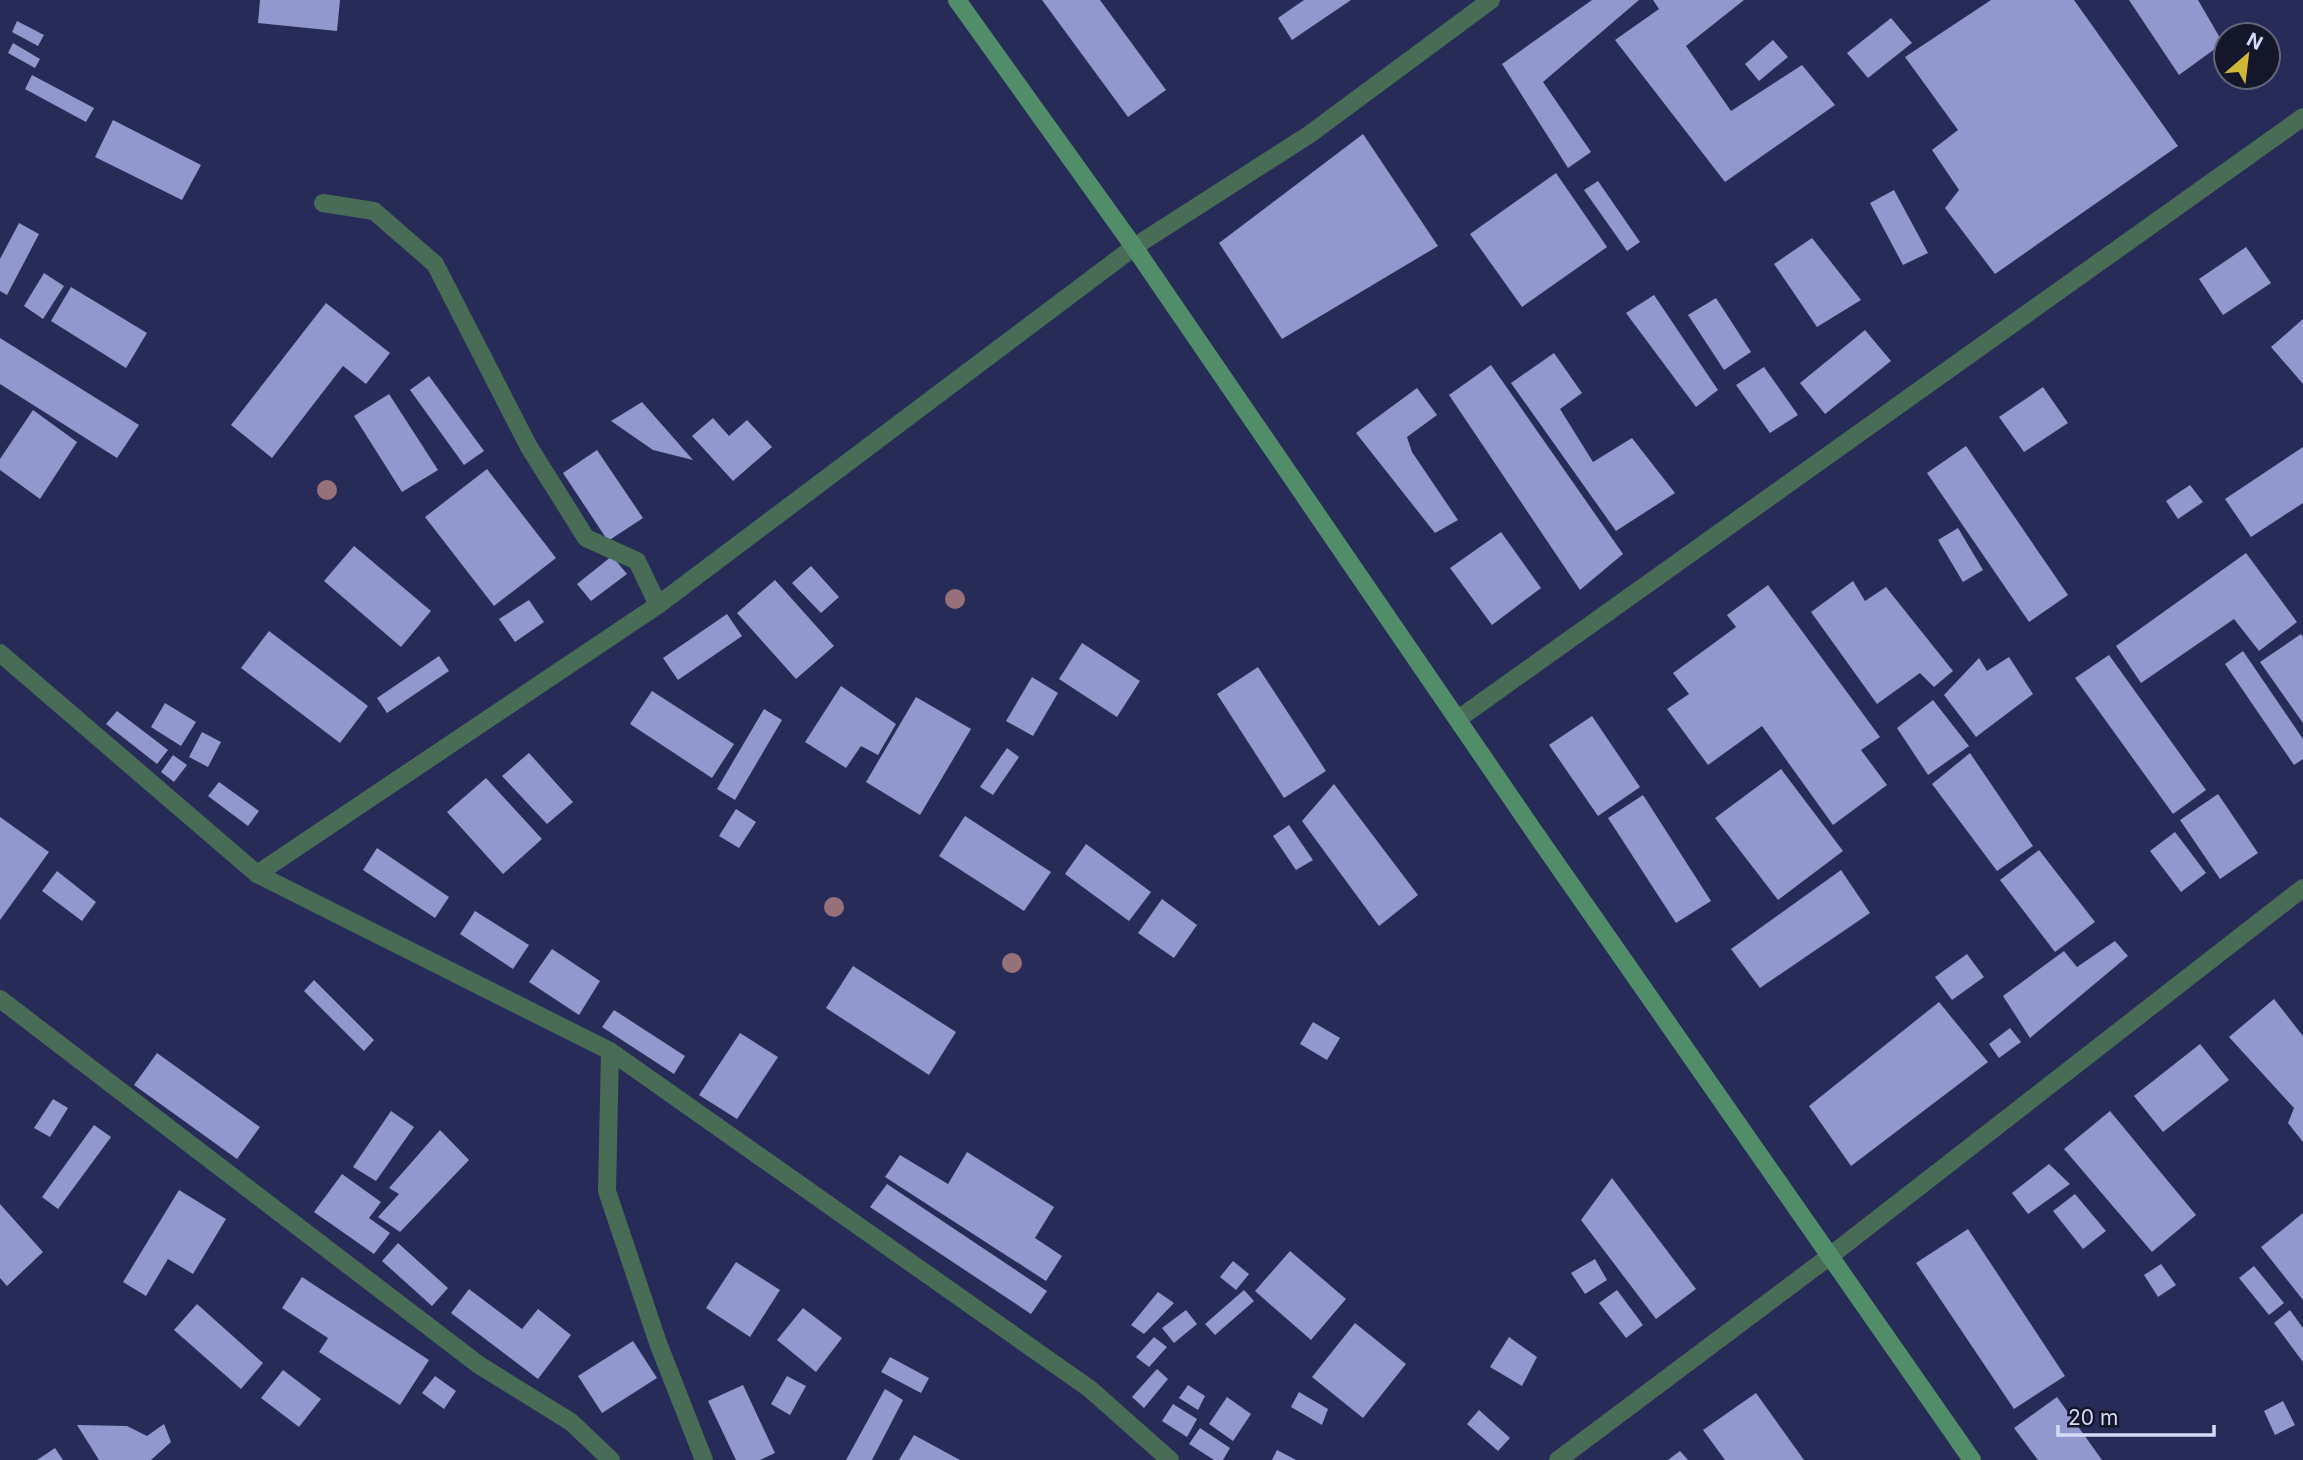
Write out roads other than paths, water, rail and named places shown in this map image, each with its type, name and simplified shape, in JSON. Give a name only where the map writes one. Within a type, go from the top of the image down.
[{"type":"main road","points":[[957,0],[1134,247],[1972,1460]]},
{"type":"street","points":[[257,874],[658,605],[1134,247],[1310,134],[1491,0]]},
{"type":"street","points":[[1458,719],[2303,117]]},
{"type":"street","points":[[323,203],[374,211],[435,264],[529,447],[586,538],[637,561],[658,605]]},
{"type":"street","points":[[0,653],[257,874],[610,1051],[1090,1388],[1170,1460]]},
{"type":"street","points":[[1558,1460],[1830,1256],[2303,888]]},
{"type":"street","points":[[0,999],[479,1365],[571,1422],[611,1460]]},
{"type":"street","points":[[610,1051],[607,1191],[658,1343],[704,1460]]}]
